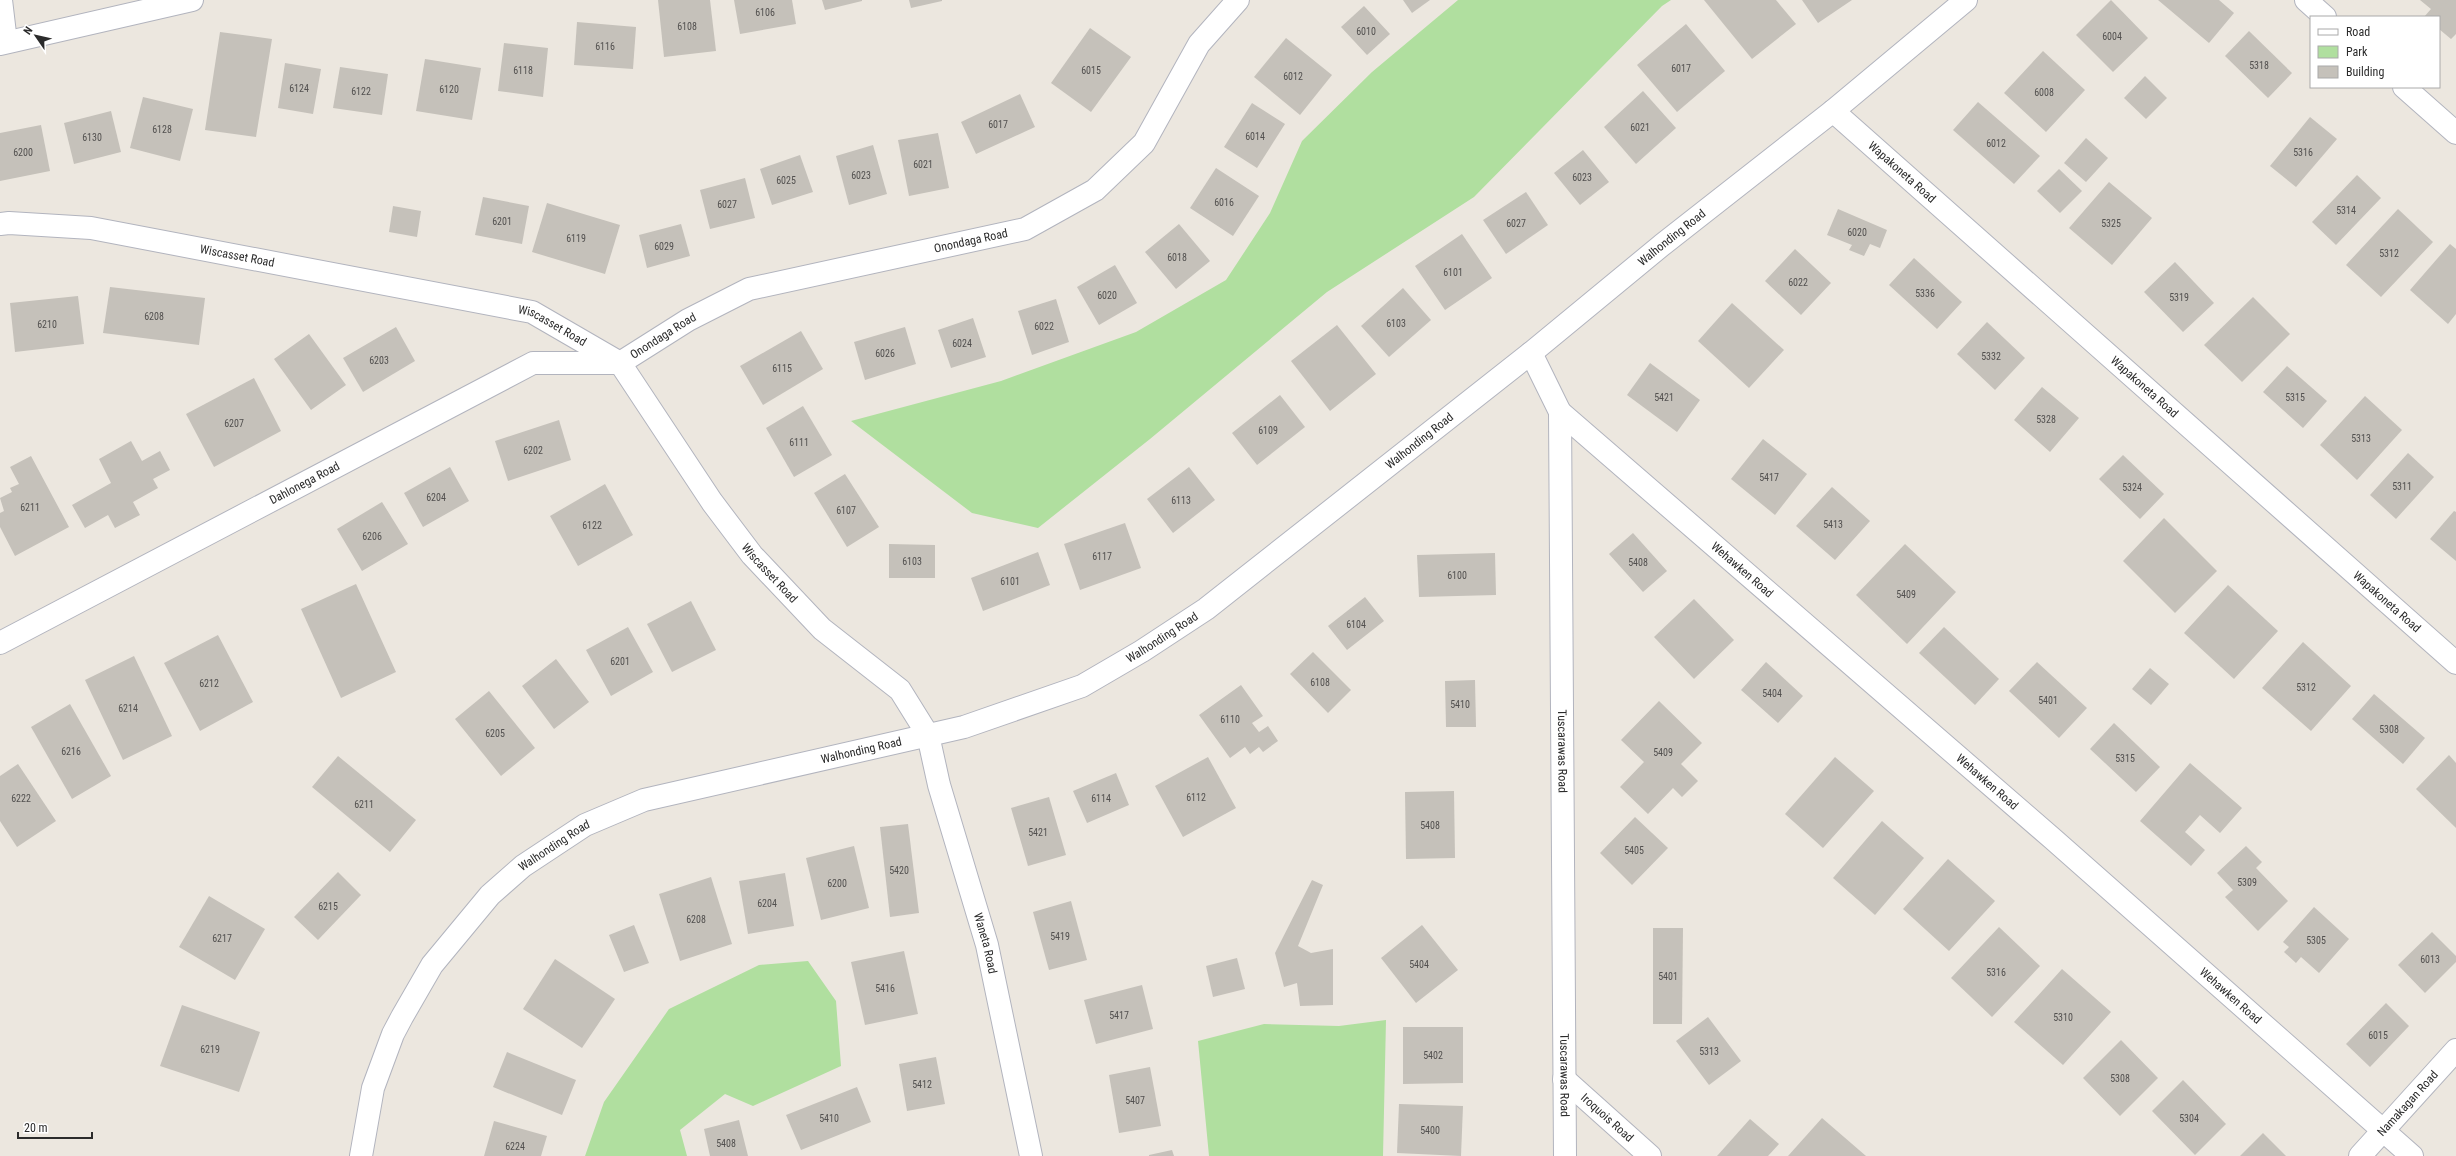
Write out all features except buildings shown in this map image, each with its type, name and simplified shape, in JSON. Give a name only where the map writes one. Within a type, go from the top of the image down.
[{"type":"street","points":[[1,0],[3,43],[192,0]]},
{"type":"street","name":"Onondaga Road","points":[[620,363],[688,320],[749,289],[1025,229],[1095,190],[1144,143],[1199,44],[1238,0]]},
{"type":"street","name":"Walhonding Road","points":[[361,1156],[373,1088],[393,1034],[413,998],[432,965],[490,895],[523,866],[585,825],[644,800],[964,728],[1082,686],[1142,651],[1206,609],[1531,353],[1662,245],[1833,111],[1966,0]]},
{"type":"street","points":[[2306,0],[2324,16]]},
{"type":"street","points":[[2405,88],[2456,133]]},
{"type":"street","name":"Wapakoneta Road","points":[[1833,111],[2456,663]]},
{"type":"street","name":"Wiscasset Road","points":[[0,224],[9,223],[91,228],[532,312],[620,363],[712,502],[752,555],[822,629],[900,690],[928,735]]},
{"type":"street","name":"Tuscarawas Road","points":[[1531,353],[1560,412],[1565,1156]]},
{"type":"street","name":"Dahlonega Road","points":[[0,643],[533,363],[620,363]]},
{"type":"street","name":"Wehawken Road","points":[[1560,412],[2053,839],[2412,1156]]},
{"type":"street","name":"Waneta Road","points":[[928,735],[939,785],[987,945],[1031,1156]]},
{"type":"street","name":"Namakagan Road","points":[[2360,1156],[2456,1050]]},
{"type":"street","name":"Iroquois Road","points":[[1564,1080],[1650,1156]]},
{"type":"green space","points":[[1458,0],[1671,0],[1662,6],[1474,197],[1327,292],[1150,439],[1038,528],[972,513],[851,421],[1001,381],[1136,332],[1226,280],[1270,213],[1302,141],[1372,72]]},
{"type":"green space","points":[[808,961],[836,1001],[841,1066],[753,1106],[725,1094],[680,1130],[687,1156],[585,1156],[604,1102],[669,1009],[759,965]]},
{"type":"green space","points":[[1386,1020],[1383,1156],[1209,1156],[1198,1041],[1264,1024],[1339,1026]]}]
